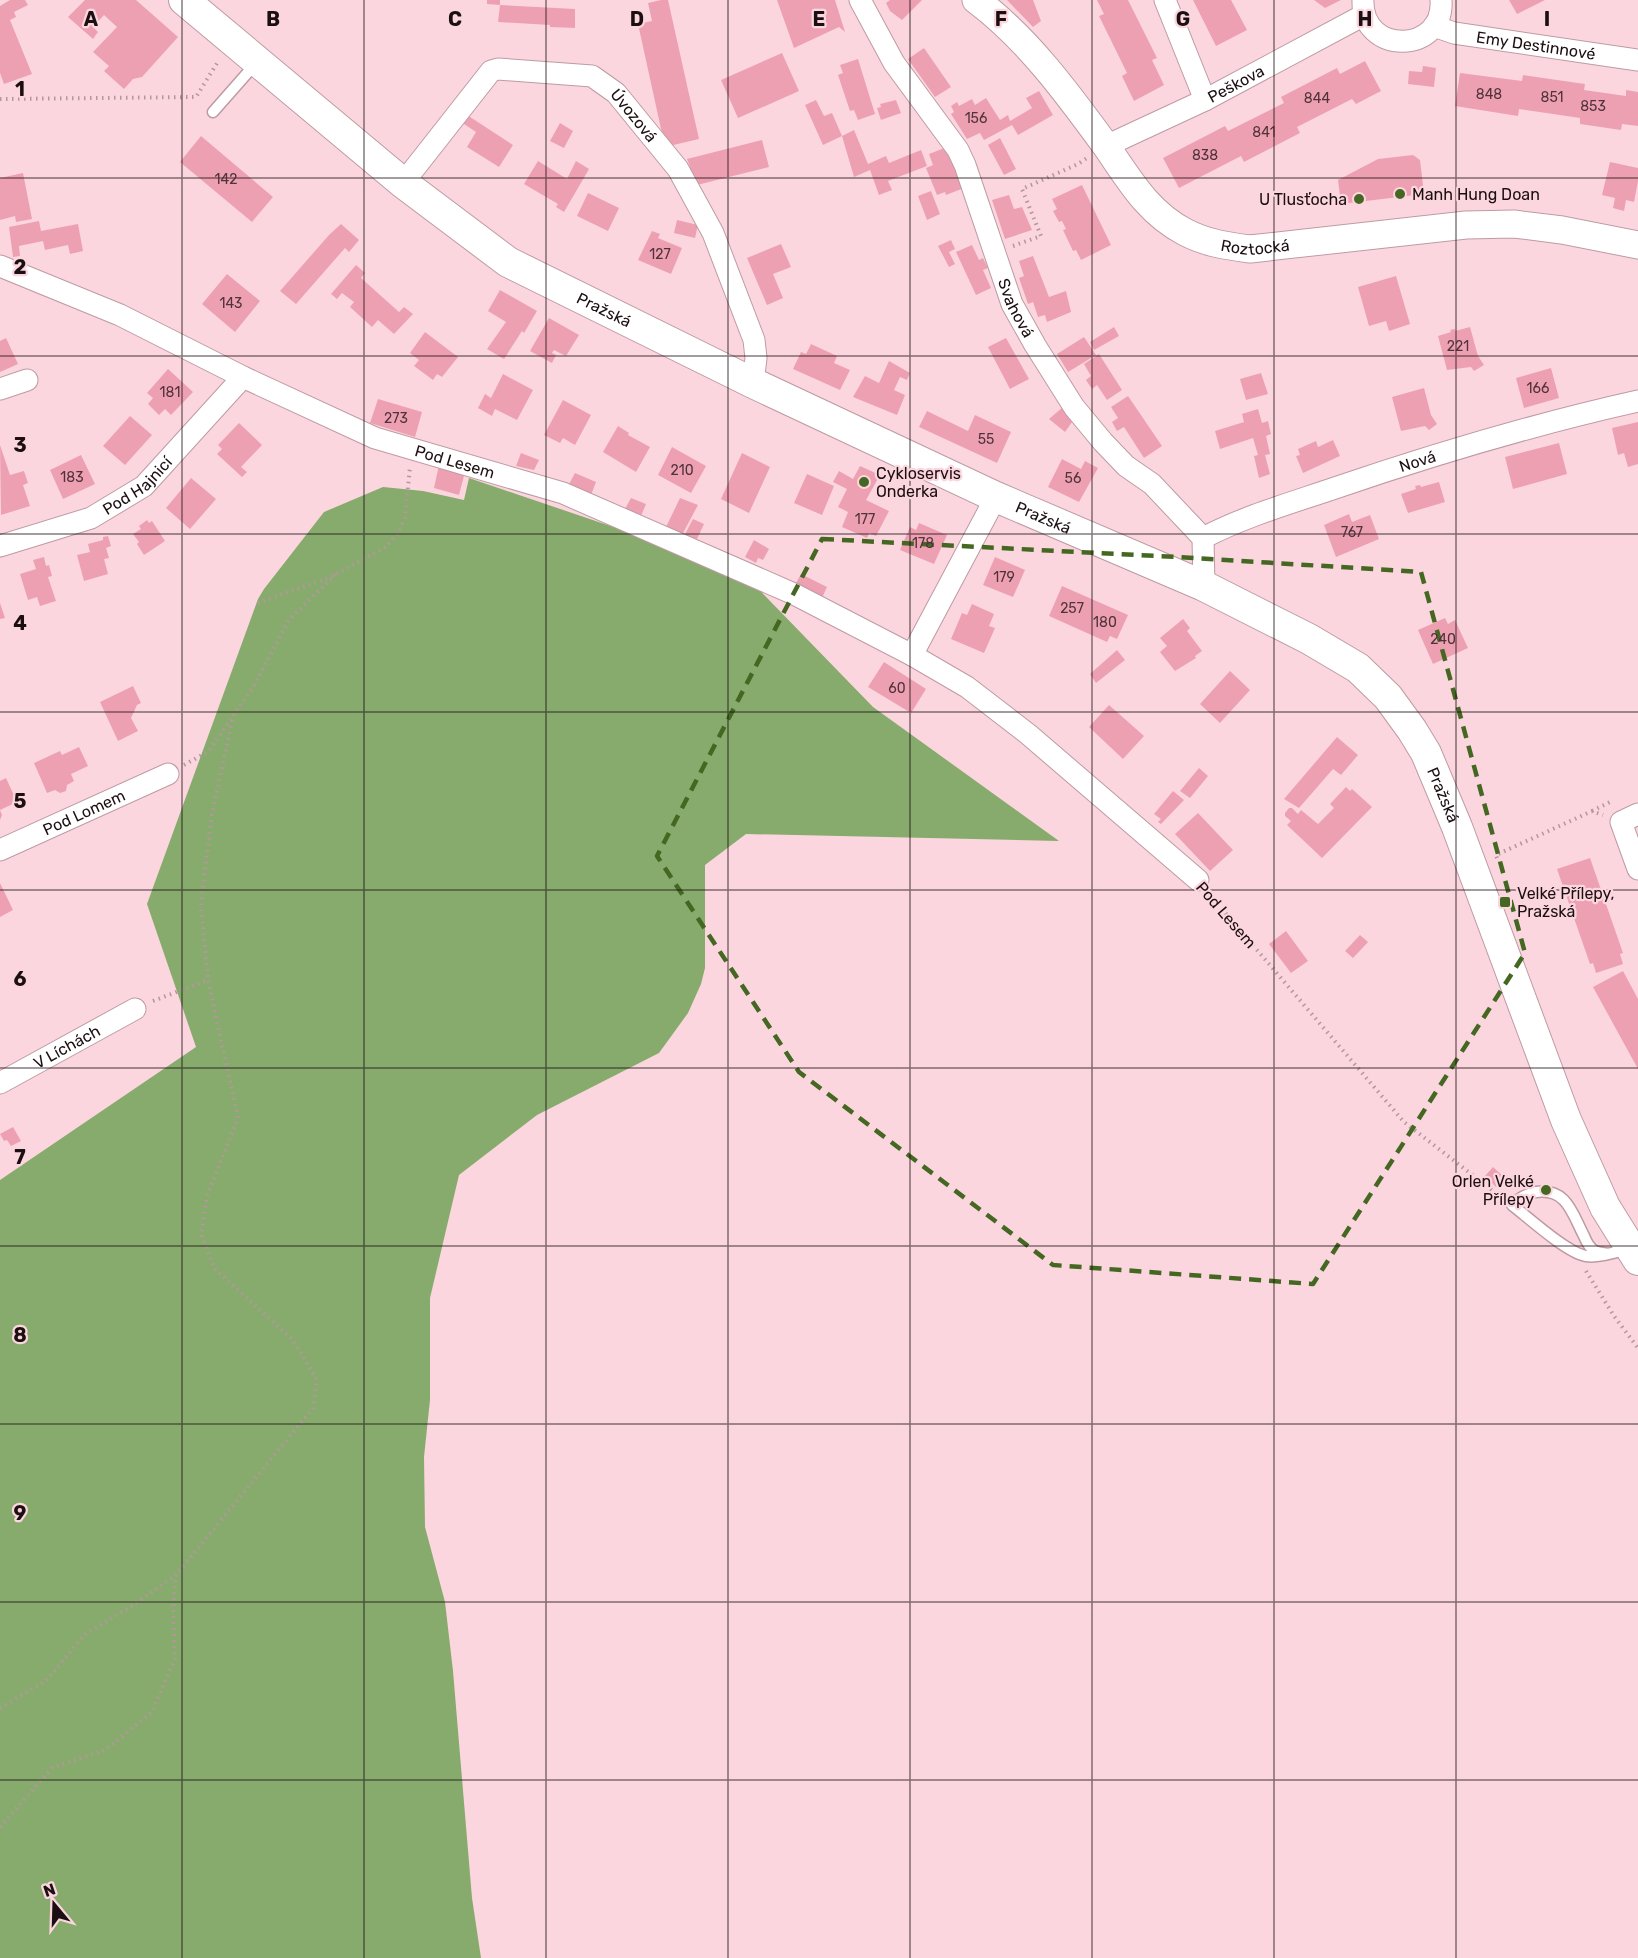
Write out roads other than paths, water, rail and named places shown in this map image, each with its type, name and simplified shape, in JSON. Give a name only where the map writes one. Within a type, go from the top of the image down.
[{"type":"main road","name":"Pražská","points":[[184,0],[404,183],[508,262],[753,383],[996,497],[1204,586],[1309,639],[1358,668],[1388,697],[1426,753],[1457,827],[1566,1120],[1625,1254]]},
{"type":"street","name":"Svahová","points":[[860,0],[894,63],[958,150],[1012,304],[1074,407],[1118,458],[1152,484],[1203,538]]},
{"type":"street","name":"Roztocká","points":[[976,0],[1030,48],[1106,146],[1138,195],[1159,215],[1184,232],[1216,245],[1250,249],[1466,225],[1514,224],[1638,244]]},
{"type":"street","points":[[1165,0],[1205,100]]},
{"type":"street","points":[[1364,8],[1376,33],[1388,40],[1402,43],[1416,40],[1429,32],[1434,26],[1441,7],[1441,0]]},
{"type":"street","name":"Peškova","points":[[1106,146],[1205,100],[1364,8]]},
{"type":"street","name":"Emy Destinnové","points":[[1434,26],[1454,33],[1638,60]]},
{"type":"street","name":"Úvozová","points":[[404,183],[491,71],[498,69],[592,76],[598,79],[616,93],[672,161],[693,194],[713,233],[754,340],[756,358],[753,383]]},
{"type":"street","name":"Pod Lesem","points":[[0,266],[120,315],[243,377],[375,438],[563,493],[794,594],[912,655],[967,687],[1028,734],[1198,880]]},
{"type":"street","name":"Pod Hajnicí","points":[[0,546],[91,518],[144,486],[243,377]]},
{"type":"street","points":[[0,389],[27,381]]},
{"type":"street","name":"Nová","points":[[1203,538],[1230,524],[1380,472],[1494,437],[1638,401]]},
{"type":"street","points":[[912,655],[996,497]]},
{"type":"street","points":[[1203,538],[1204,586]]},
{"type":"street","name":"Pod Lomem","points":[[0,850],[168,774]]},
{"type":"street","points":[[1629,818],[1638,868]]},
{"type":"street","name":"V Líchách","points":[[0,1083],[135,1009]]},
{"type":"lane","points":[[213,112],[257,62]]},
{"type":"lane","points":[[1542,1191],[1557,1194],[1565,1201],[1588,1245],[1595,1251],[1625,1254],[1595,1257],[1575,1253],[1512,1206],[1528,1193],[1542,1191]]},
{"type":"place","name":"Manh Hung Doan","points":[[1400,194]]},
{"type":"place","name":"U Tlusťocha","points":[[1359,199]]},
{"type":"place","name":"Cykloservis Onderka","points":[[864,482]]},
{"type":"place","name":"Velké Přílepy, Pražská","points":[[1505,902]]},
{"type":"place","name":"Orlen Velké Přílepy","points":[[1546,1190]]}]
